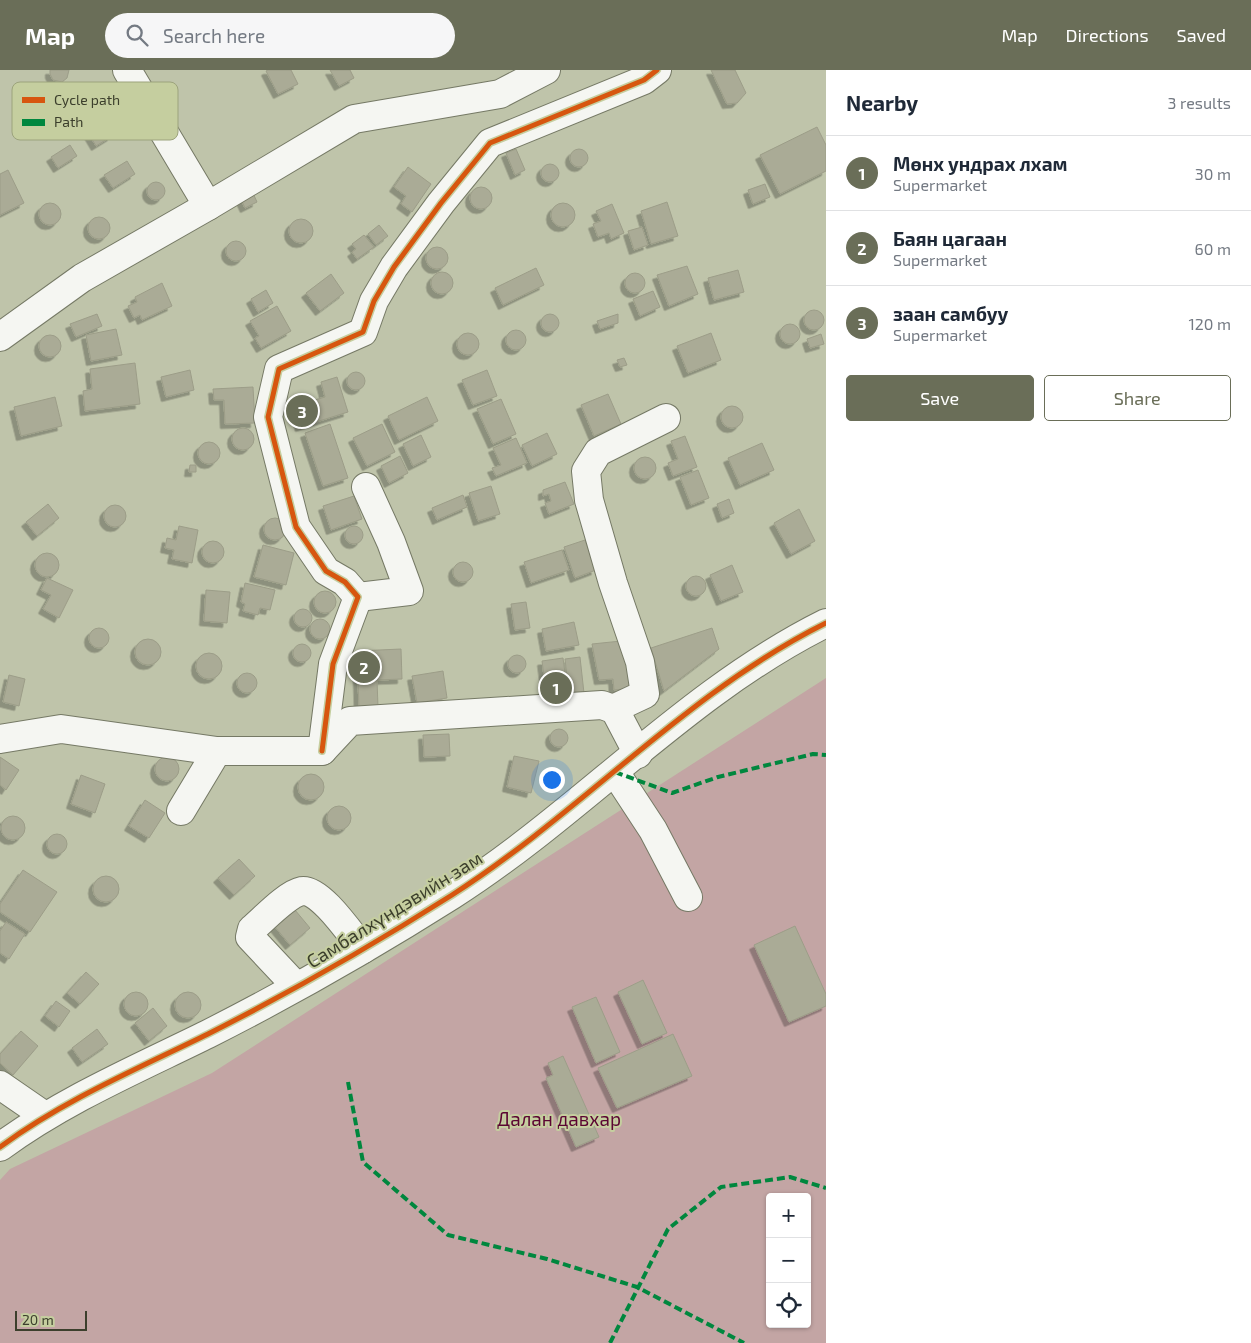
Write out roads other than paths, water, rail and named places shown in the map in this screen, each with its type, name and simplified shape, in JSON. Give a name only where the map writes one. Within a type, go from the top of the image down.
[{"type":"street","points":[[127,70],[134,82]]},
{"type":"street","points":[[0,337],[82,278],[354,119],[500,94],[546,70]]},
{"type":"street","points":[[358,598],[346,582],[326,571],[296,526],[268,416],[280,369],[363,332],[374,300],[394,267],[441,203],[490,143],[644,80],[657,70]]},
{"type":"street","points":[[169,140],[208,206]]},
{"type":"street","points":[[613,709],[645,694],[640,662],[613,583],[589,500],[586,471],[598,452],[666,418]]},
{"type":"street","points":[[358,598],[409,591],[391,542],[366,487]]},
{"type":"street","points":[[322,751],[333,664],[358,598]]},
{"type":"street","name":"Самбалхүндэвийн зам","points":[[0,1147],[45,1116],[296,986],[363,949],[463,888],[615,772],[735,676],[794,639],[826,623]]},
{"type":"street","points":[[0,739],[61,729],[217,752],[322,751],[350,721],[602,705],[613,709],[638,754]]},
{"type":"street","points":[[181,812],[217,752]]},
{"type":"street","points":[[615,772],[653,830],[688,897]]},
{"type":"street","points":[[296,986],[250,937],[252,930],[289,898],[301,891],[309,892],[323,901],[363,949]]},
{"type":"street","points":[[0,1085],[45,1116]]},
{"type":"place","name":"заан самбуу","points":[[302,411]]},
{"type":"place","name":"Баян цагаан","points":[[364,667]]},
{"type":"place","name":"Мөнх ундрах лхам","points":[[556,688]]},
{"type":"park label","name":"Далан давхар","points":[[559,1118]]}]
